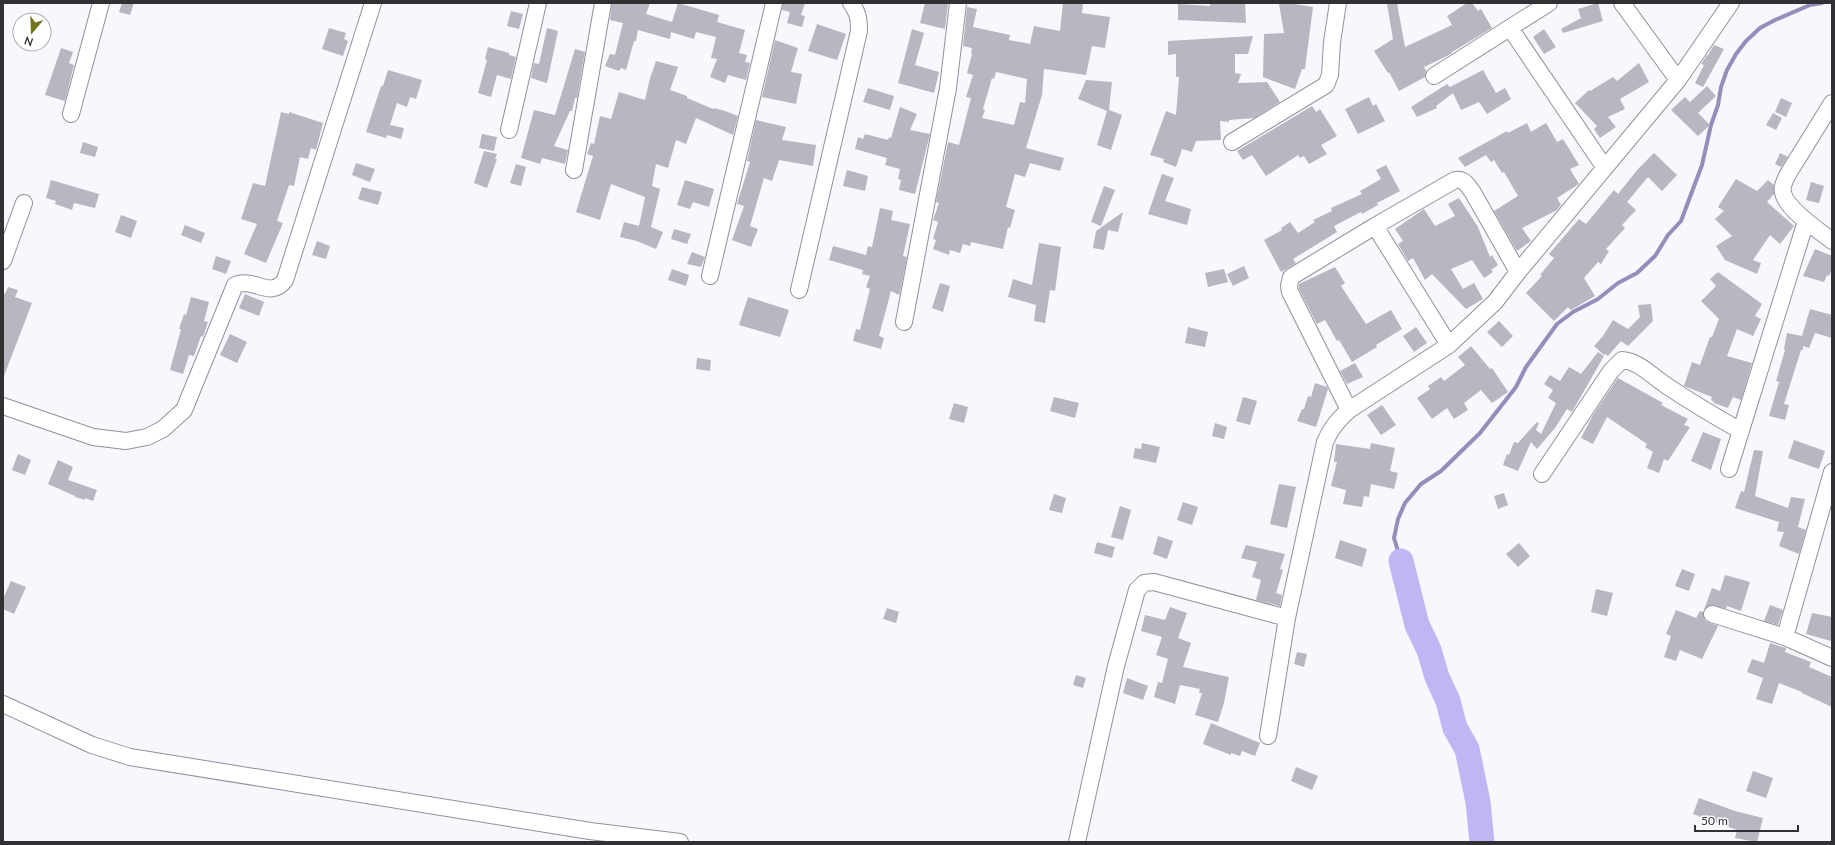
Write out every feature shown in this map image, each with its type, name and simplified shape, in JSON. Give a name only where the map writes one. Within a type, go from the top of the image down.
[{"type":"street","points":[[71,114],[101,3]]},
{"type":"street","points":[[3,406],[93,437],[126,441],[147,437],[163,429],[184,410],[235,285],[247,283],[272,289],[280,287],[285,280],[301,234],[373,3]]},
{"type":"street","points":[[509,130],[538,3]]},
{"type":"street","points":[[574,170],[603,3]]},
{"type":"street","points":[[710,276],[774,3]]},
{"type":"street","points":[[798,290],[859,31],[859,19],[856,10],[851,3]]},
{"type":"street","points":[[904,322],[948,88],[958,3]]},
{"type":"street","points":[[1232,142],[1307,98],[1326,84],[1330,75],[1332,42],[1338,3]]},
{"type":"street","points":[[1434,76],[1549,3]]},
{"type":"street","points":[[1622,3],[1678,80]]},
{"type":"street","points":[[1268,736],[1287,618],[1325,442],[1330,430],[1349,410],[1449,345],[1495,302],[1518,272],[1678,80],[1731,3]]},
{"type":"street","points":[[1510,28],[1605,168]]},
{"type":"street","points":[[1832,103],[1782,186],[1783,196],[1788,204],[1806,221],[1832,241]]},
{"type":"street","points":[[1349,410],[1290,292],[1289,286],[1291,277],[1455,180],[1463,180],[1472,191],[1518,272]]},
{"type":"street","points":[[3,261],[24,203]]},
{"type":"street","points":[[1729,469],[1806,221]]},
{"type":"street","points":[[1375,226],[1449,345]]},
{"type":"street","points":[[1542,474],[1611,371],[1622,360],[1628,360],[1637,365],[1672,390],[1741,431]]},
{"type":"street","points":[[1786,637],[1832,472]]},
{"type":"street","points":[[1077,842],[1116,666],[1137,590],[1144,583],[1154,582],[1287,618]]},
{"type":"street","points":[[1712,614],[1786,637],[1832,658]]},
{"type":"street","points":[[3,704],[92,745],[130,757],[590,831],[680,842]]},
{"type":"building","points":[[122,3],[134,3],[130,15],[119,12]]},
{"type":"building","points":[[612,3],[650,3],[646,14],[672,22],[678,3],[719,15],[717,22],[745,30],[739,53],[747,55],[745,62],[750,63],[746,80],[728,75],[725,83],[710,77],[717,59],[711,58],[716,37],[696,32],[694,39],[671,32],[670,39],[638,30],[636,41],[634,41],[626,70],[621,68],[619,71],[605,66],[610,54],[615,55],[623,23],[610,20]]},
{"type":"building","points":[[783,3],[805,3],[801,15],[805,16],[802,27],[787,23],[790,12],[782,10]]},
{"type":"building","points":[[925,3],[948,3],[945,29],[920,23]]},
{"type":"building","points":[[1063,3],[1083,3],[1082,13],[1110,17],[1105,48],[1092,46],[1086,75],[1044,69],[1042,95],[1026,148],[1064,158],[1060,171],[1030,163],[1025,177],[1015,174],[1006,207],[1015,210],[1010,228],[1008,227],[1003,249],[971,242],[970,246],[963,244],[960,253],[950,250],[949,255],[933,249],[936,240],[933,239],[938,222],[933,220],[939,203],[936,202],[948,142],[959,145],[971,98],[966,97],[973,75],[967,73],[972,48],[963,46],[967,7],[977,9],[973,27],[1010,35],[1009,40],[1030,44],[1034,26],[1060,31]],"holes":[[[996,72],[1027,79],[1025,103],[1020,102],[1014,125],[982,118],[985,110],[983,109],[992,78],[994,79]]]},
{"type":"building","points":[[1210,3],[1245,3],[1246,23],[1178,20],[1178,4],[1210,6]]},
{"type":"building","points":[[1288,3],[1313,7],[1305,69],[1302,69],[1295,89],[1263,77],[1264,34],[1284,33],[1279,4]]},
{"type":"building","points":[[1397,3],[1405,47],[1452,25],[1447,16],[1467,3],[1472,3],[1478,11],[1481,9],[1492,28],[1447,56],[1424,67],[1426,71],[1425,77],[1399,91],[1389,72],[1388,73],[1374,51],[1393,39],[1387,4]]},
{"type":"building","points":[[1598,3],[1603,21],[1563,33],[1561,29],[1581,18],[1578,9]]},
{"type":"building","points":[[511,11],[523,14],[519,29],[507,26]]},
{"type":"building","points":[[817,24],[846,34],[837,60],[808,51]]},
{"type":"building","points":[[329,28],[346,33],[344,39],[348,41],[343,56],[322,49]]},
{"type":"building","points":[[547,28],[558,31],[547,83],[531,78],[534,63],[539,64]]},
{"type":"building","points":[[912,29],[924,33],[915,65],[939,72],[934,93],[898,83]]},
{"type":"building","points":[[1544,29],[1556,47],[1544,54],[1533,37]]},
{"type":"building","points":[[1253,36],[1248,54],[1235,54],[1235,73],[1241,74],[1238,83],[1267,82],[1280,102],[1254,118],[1229,120],[1229,122],[1220,121],[1221,140],[1196,141],[1192,152],[1182,149],[1176,167],[1163,162],[1164,159],[1150,155],[1166,111],[1176,115],[1179,77],[1176,77],[1176,54],[1168,55],[1168,41]]},
{"type":"building","points":[[775,40],[798,48],[791,72],[802,74],[796,104],[762,97]]},
{"type":"building","points":[[1714,45],[1724,49],[1703,87],[1695,83],[1704,65],[1701,64]]},
{"type":"building","points":[[488,47],[509,53],[509,55],[516,57],[511,79],[497,75],[491,97],[478,93],[487,60],[485,59]]},
{"type":"building","points":[[61,48],[73,52],[69,63],[74,65],[65,101],[45,95]]},
{"type":"building","points":[[575,49],[585,52],[577,98],[575,98],[572,111],[570,111],[554,146],[568,150],[565,164],[542,158],[540,164],[521,158],[534,110],[555,115]]},
{"type":"building","points":[[656,61],[678,67],[670,90],[687,96],[687,98],[713,109],[725,111],[738,116],[733,135],[696,118],[686,144],[676,140],[668,168],[656,164],[652,186],[660,189],[651,227],[663,232],[656,249],[637,241],[620,237],[624,222],[639,226],[645,197],[611,184],[600,220],[576,212],[593,156],[587,154],[591,143],[594,144],[600,116],[611,119],[619,92],[645,100]]},
{"type":"building","points":[[1639,63],[1649,82],[1620,99],[1625,109],[1608,117],[1616,127],[1600,138],[1594,129],[1597,126],[1575,103],[1589,90],[1590,91],[1613,77],[1617,81]]},
{"type":"building","points":[[388,70],[422,80],[416,99],[410,97],[407,107],[397,103],[390,125],[404,128],[401,139],[387,135],[386,138],[366,132],[381,86],[383,86]]},
{"type":"building","points":[[1483,70],[1496,93],[1505,88],[1511,99],[1487,114],[1479,102],[1461,110],[1453,93],[1436,106],[1437,108],[1417,117],[1411,107],[1447,84],[1450,87]]},
{"type":"building","points":[[1086,80],[1112,82],[1109,110],[1122,115],[1111,150],[1097,145],[1107,111],[1078,99]]},
{"type":"building","points":[[1707,86],[1716,96],[1698,113],[1710,125],[1698,136],[1671,110],[1685,97],[1690,102]]},
{"type":"building","points":[[868,88],[894,96],[890,110],[863,102]]},
{"type":"building","points":[[1369,97],[1373,106],[1376,104],[1385,121],[1358,134],[1345,109]]},
{"type":"building","points":[[1781,98],[1792,103],[1786,117],[1775,112]]},
{"type":"building","points":[[1312,106],[1316,112],[1320,109],[1337,136],[1321,145],[1327,154],[1309,164],[1304,156],[1300,158],[1298,155],[1266,176],[1252,155],[1243,160],[1237,151]]},
{"type":"building","points":[[900,107],[917,114],[910,130],[930,134],[915,194],[899,190],[901,180],[898,179],[900,169],[885,165],[887,158],[855,149],[858,137],[863,139],[865,134],[888,140],[889,137],[891,138]]},
{"type":"building","points":[[281,112],[289,114],[289,112],[323,123],[316,150],[311,148],[308,159],[300,157],[294,186],[289,185],[277,221],[283,223],[266,263],[244,254],[257,224],[241,219],[253,183],[265,186]]},
{"type":"building","points":[[1773,113],[1782,118],[1776,130],[1766,125]]},
{"type":"building","points":[[756,120],[786,127],[782,140],[816,145],[813,166],[779,160],[772,181],[764,178],[750,226],[758,229],[751,247],[732,240],[744,206],[737,204],[750,162],[747,161]]},
{"type":"building","points":[[1527,123],[1531,132],[1546,123],[1557,142],[1563,139],[1579,165],[1570,169],[1579,184],[1557,198],[1561,205],[1557,210],[1522,228],[1531,241],[1517,251],[1494,211],[1518,196],[1504,172],[1502,173],[1494,160],[1491,162],[1486,155],[1465,167],[1458,158],[1507,131],[1508,133]]},
{"type":"building","points":[[482,134],[497,137],[494,151],[479,148]]},
{"type":"building","points":[[83,142],[98,147],[95,157],[80,153]]},
{"type":"building","points":[[484,151],[497,154],[495,159],[497,159],[487,188],[474,183]]},
{"type":"building","points":[[1654,153],[1677,175],[1662,191],[1648,177],[1627,202],[1636,210],[1622,225],[1625,228],[1606,249],[1609,251],[1601,264],[1598,262],[1584,278],[1595,296],[1571,310],[1568,307],[1554,321],[1526,293],[1542,276],[1540,275],[1554,258],[1549,254],[1579,219],[1586,224],[1614,190],[1618,194],[1638,169]]},
{"type":"building","points":[[1780,153],[1788,157],[1781,167],[1775,164]]},
{"type":"building","points":[[356,163],[375,169],[370,182],[352,175]]},
{"type":"building","points":[[516,164],[526,167],[521,186],[510,183]]},
{"type":"building","points":[[1386,165],[1400,191],[1377,203],[1378,205],[1362,214],[1361,212],[1334,226],[1337,232],[1293,259],[1296,263],[1281,272],[1264,240],[1282,230],[1281,228],[1290,222],[1298,233],[1315,222],[1313,220],[1332,211],[1331,208],[1362,194],[1360,191],[1381,179],[1376,170]]},
{"type":"building","points":[[847,170],[868,176],[865,191],[843,186]]},
{"type":"building","points":[[1162,174],[1174,178],[1165,201],[1191,209],[1187,225],[1148,214]]},
{"type":"building","points":[[1736,179],[1757,191],[1768,180],[1774,185],[1774,194],[1767,202],[1794,226],[1780,244],[1770,235],[1753,260],[1761,263],[1757,274],[1725,260],[1716,246],[1732,236],[1715,219],[1724,211],[1718,207]]},
{"type":"building","points":[[51,180],[99,194],[95,208],[74,203],[72,210],[55,204],[56,201],[46,198]]},
{"type":"building","points":[[685,180],[714,189],[709,207],[693,202],[690,209],[677,205]]},
{"type":"building","points":[[1811,182],[1824,186],[1819,203],[1806,200]]},
{"type":"building","points":[[1104,186],[1115,190],[1101,226],[1091,222]]},
{"type":"building","points":[[362,187],[382,192],[378,205],[358,199]]},
{"type":"building","points":[[1459,198],[1478,227],[1490,257],[1492,255],[1498,265],[1491,270],[1493,272],[1484,278],[1472,260],[1451,269],[1463,289],[1474,283],[1483,299],[1466,309],[1432,274],[1425,280],[1413,258],[1408,261],[1398,244],[1403,241],[1395,229],[1424,209],[1435,226],[1455,216],[1448,204]]},
{"type":"building","points":[[880,208],[893,211],[891,220],[910,224],[903,256],[907,257],[900,293],[899,295],[891,291],[879,336],[884,338],[881,349],[853,341],[856,329],[860,330],[870,289],[866,287],[870,276],[862,274],[863,270],[829,260],[833,246],[866,255],[868,246],[872,247]]},
{"type":"building","points":[[1123,212],[1118,232],[1108,230],[1104,250],[1093,248],[1096,231]]},
{"type":"building","points":[[121,215],[137,221],[131,238],[115,232]]},
{"type":"building","points":[[185,225],[205,233],[201,243],[181,235]]},
{"type":"building","points":[[674,229],[691,234],[687,244],[671,239]]},
{"type":"building","points":[[317,241],[330,246],[326,259],[312,255]]},
{"type":"building","points":[[1039,243],[1061,247],[1055,291],[1050,290],[1045,323],[1034,321],[1036,305],[1008,297],[1013,279],[1032,285]]},
{"type":"building","points":[[1815,249],[1832,256],[1832,269],[1824,282],[1803,276]]},
{"type":"building","points":[[692,252],[705,257],[701,267],[687,264]]},
{"type":"building","points":[[216,256],[231,261],[226,274],[212,269]]},
{"type":"building","points":[[1244,266],[1249,278],[1233,286],[1227,274]]},
{"type":"building","points":[[1335,267],[1345,283],[1341,286],[1366,324],[1391,310],[1402,329],[1376,345],[1377,347],[1352,362],[1339,340],[1337,341],[1325,320],[1317,324],[1299,289],[1299,284]]},
{"type":"building","points":[[672,269],[689,275],[686,286],[668,280]]},
{"type":"building","points":[[1224,269],[1228,282],[1208,287],[1205,273]]},
{"type":"building","points":[[1718,272],[1762,304],[1755,316],[1761,319],[1753,336],[1737,329],[1727,356],[1752,363],[1741,400],[1733,397],[1728,408],[1714,403],[1711,400],[1712,397],[1684,386],[1692,362],[1700,365],[1710,337],[1712,337],[1719,319],[1701,301],[1716,286],[1710,279]]},
{"type":"building","points":[[940,283],[950,286],[943,312],[932,308]]},
{"type":"building","points":[[8,287],[18,290],[15,297],[32,303],[3,376],[3,293],[5,294]]},
{"type":"building","points":[[245,294],[264,302],[259,316],[239,308]]},
{"type":"building","points":[[191,297],[209,302],[204,321],[208,322],[194,356],[189,355],[183,374],[170,370],[181,329],[179,329],[184,314],[186,315]]},
{"type":"building","points":[[748,297],[789,310],[780,337],[739,325]]},
{"type":"building","points":[[1651,304],[1653,321],[1628,346],[1621,341],[1608,356],[1605,354],[1604,355],[1594,346],[1603,336],[1613,320],[1628,329],[1640,317],[1638,305]]},
{"type":"building","points":[[1810,309],[1832,315],[1832,338],[1815,333],[1809,348],[1803,346],[1803,350],[1801,350],[1784,404],[1789,405],[1785,420],[1769,416],[1779,382],[1776,381],[1785,350],[1787,333],[1802,336]]},
{"type":"building","points":[[1499,321],[1513,336],[1502,347],[1487,332]]},
{"type":"building","points":[[1188,327],[1208,332],[1205,347],[1185,343]]},
{"type":"building","points":[[1416,327],[1427,343],[1414,352],[1403,336]]},
{"type":"building","points":[[230,334],[247,342],[237,363],[220,355]]},
{"type":"building","points":[[1471,346],[1490,369],[1492,368],[1508,392],[1492,403],[1481,390],[1464,403],[1468,410],[1454,419],[1447,408],[1432,419],[1417,398],[1430,389],[1428,386],[1441,377],[1444,381],[1465,365],[1458,357]]},
{"type":"building","points":[[1598,352],[1604,356],[1572,412],[1567,409],[1555,428],[1537,449],[1531,442],[1518,471],[1503,465],[1514,442],[1518,443],[1537,422],[1539,423],[1536,430],[1541,434],[1556,403],[1548,398],[1553,390],[1544,384],[1550,375],[1560,381],[1569,367],[1581,374]]},
{"type":"building","points":[[697,358],[711,360],[710,371],[696,369]]},
{"type":"building","points":[[1355,363],[1363,377],[1347,384],[1340,371]]},
{"type":"building","points":[[1618,378],[1663,403],[1661,405],[1688,419],[1684,425],[1690,427],[1668,461],[1664,459],[1659,473],[1647,468],[1653,452],[1645,447],[1647,444],[1607,417],[1593,444],[1581,438],[1593,415]]},
{"type":"building","points":[[1315,383],[1327,387],[1328,389],[1316,427],[1297,421],[1302,409],[1304,409],[1308,396],[1311,397]]},
{"type":"building","points":[[1054,397],[1079,403],[1075,418],[1050,411]]},
{"type":"building","points":[[1243,397],[1257,401],[1250,425],[1236,421]]},
{"type":"building","points":[[954,403],[968,407],[964,423],[949,419]]},
{"type":"building","points":[[1382,405],[1396,425],[1381,435],[1367,415]]},
{"type":"building","points":[[1215,423],[1227,427],[1224,439],[1212,436]]},
{"type":"building","points":[[1703,432],[1721,439],[1711,470],[1691,461]]},
{"type":"building","points":[[1794,440],[1825,451],[1819,469],[1788,458]]},
{"type":"building","points":[[1142,443],[1160,447],[1156,463],[1133,458],[1135,448],[1141,449]]},
{"type":"building","points":[[1371,443],[1395,448],[1390,471],[1398,473],[1394,489],[1371,484],[1369,497],[1364,496],[1362,507],[1343,504],[1346,490],[1331,486],[1337,462],[1334,462],[1336,444],[1370,449]]},
{"type":"building","points":[[1754,450],[1763,451],[1755,496],[1788,508],[1791,497],[1805,499],[1798,527],[1806,530],[1799,554],[1779,546],[1784,532],[1777,531],[1779,522],[1735,508],[1741,491],[1744,492]]},
{"type":"building","points":[[18,454],[31,460],[25,475],[12,470]]},
{"type":"building","points":[[58,460],[73,467],[68,480],[97,490],[93,501],[75,497],[48,484]]},
{"type":"building","points":[[1279,484],[1296,487],[1287,528],[1270,524]]},
{"type":"building","points":[[1504,493],[1508,505],[1498,509],[1494,496]]},
{"type":"building","points":[[1054,494],[1066,498],[1062,513],[1049,510]]},
{"type":"building","points":[[1183,502],[1198,507],[1192,525],[1177,520]]},
{"type":"building","points":[[1120,506],[1131,510],[1123,540],[1111,537]]},
{"type":"building","points":[[1158,536],[1173,541],[1167,559],[1153,554]]},
{"type":"building","points":[[1340,540],[1367,549],[1362,567],[1335,558]]},
{"type":"building","points":[[1097,542],[1115,547],[1112,558],[1094,553]]},
{"type":"building","points":[[1519,543],[1530,556],[1518,567],[1506,554]]},
{"type":"building","points":[[1246,545],[1285,554],[1280,569],[1283,570],[1276,593],[1282,595],[1280,606],[1256,600],[1261,580],[1252,577],[1257,562],[1241,558]]},
{"type":"building","points":[[1682,569],[1695,574],[1689,591],[1675,586]]},
{"type":"building","points":[[1725,575],[1750,582],[1741,611],[1727,606],[1726,609],[1710,605],[1704,610],[1712,588],[1720,591]]},
{"type":"building","points":[[11,581],[26,587],[14,614],[3,609],[3,599]]},
{"type":"building","points":[[1596,589],[1613,593],[1607,616],[1591,612]]},
{"type":"building","points":[[1770,605],[1783,610],[1778,625],[1764,621]]},
{"type":"building","points":[[1170,607],[1187,613],[1178,638],[1191,643],[1183,667],[1229,677],[1224,703],[1218,722],[1195,715],[1202,693],[1199,693],[1200,689],[1180,685],[1175,704],[1154,697],[1158,682],[1162,683],[1168,659],[1156,655],[1162,637],[1141,631],[1145,615],[1165,620]]},
{"type":"building","points":[[887,608],[899,612],[896,623],[883,619]]},
{"type":"building","points":[[1676,610],[1696,618],[1700,611],[1703,612],[1705,621],[1718,626],[1702,659],[1680,650],[1676,661],[1664,657],[1671,636],[1666,634]]},
{"type":"building","points":[[1812,613],[1832,617],[1831,641],[1806,634]]},
{"type":"building","points":[[1770,643],[1786,648],[1785,652],[1811,662],[1809,667],[1832,677],[1832,707],[1802,692],[1779,683],[1772,704],[1756,699],[1763,678],[1747,672],[1752,659],[1764,663]]},
{"type":"building","points":[[1297,652],[1307,654],[1304,667],[1294,664]]},
{"type":"building","points":[[1076,675],[1086,678],[1083,688],[1073,685]]},
{"type":"building","points":[[1127,678],[1148,686],[1143,700],[1123,693]]},
{"type":"building","points":[[1211,723],[1260,743],[1255,756],[1242,751],[1240,756],[1231,753],[1231,755],[1203,744]]},
{"type":"building","points":[[1296,767],[1318,776],[1312,790],[1291,781]]},
{"type":"building","points":[[1753,771],[1773,778],[1766,798],[1746,791]]},
{"type":"building","points":[[1699,798],[1735,811],[1763,818],[1757,842],[1735,838],[1737,830],[1693,814]]},
{"type":"waterway","points":[[1401,561],[1394,538],[1398,519],[1405,503],[1421,484],[1441,471],[1480,433],[1516,387],[1526,367],[1557,324],[1573,312],[1598,299],[1618,283],[1637,273],[1655,256],[1668,235],[1681,221],[1702,165],[1711,125],[1718,105],[1721,87],[1727,70],[1736,54],[1746,41],[1760,28],[1810,5],[1822,3]]},
{"type":"waterway","points":[[1401,561],[1417,625],[1429,650],[1437,677],[1448,701],[1455,728],[1467,749],[1478,802],[1482,842]]}]
